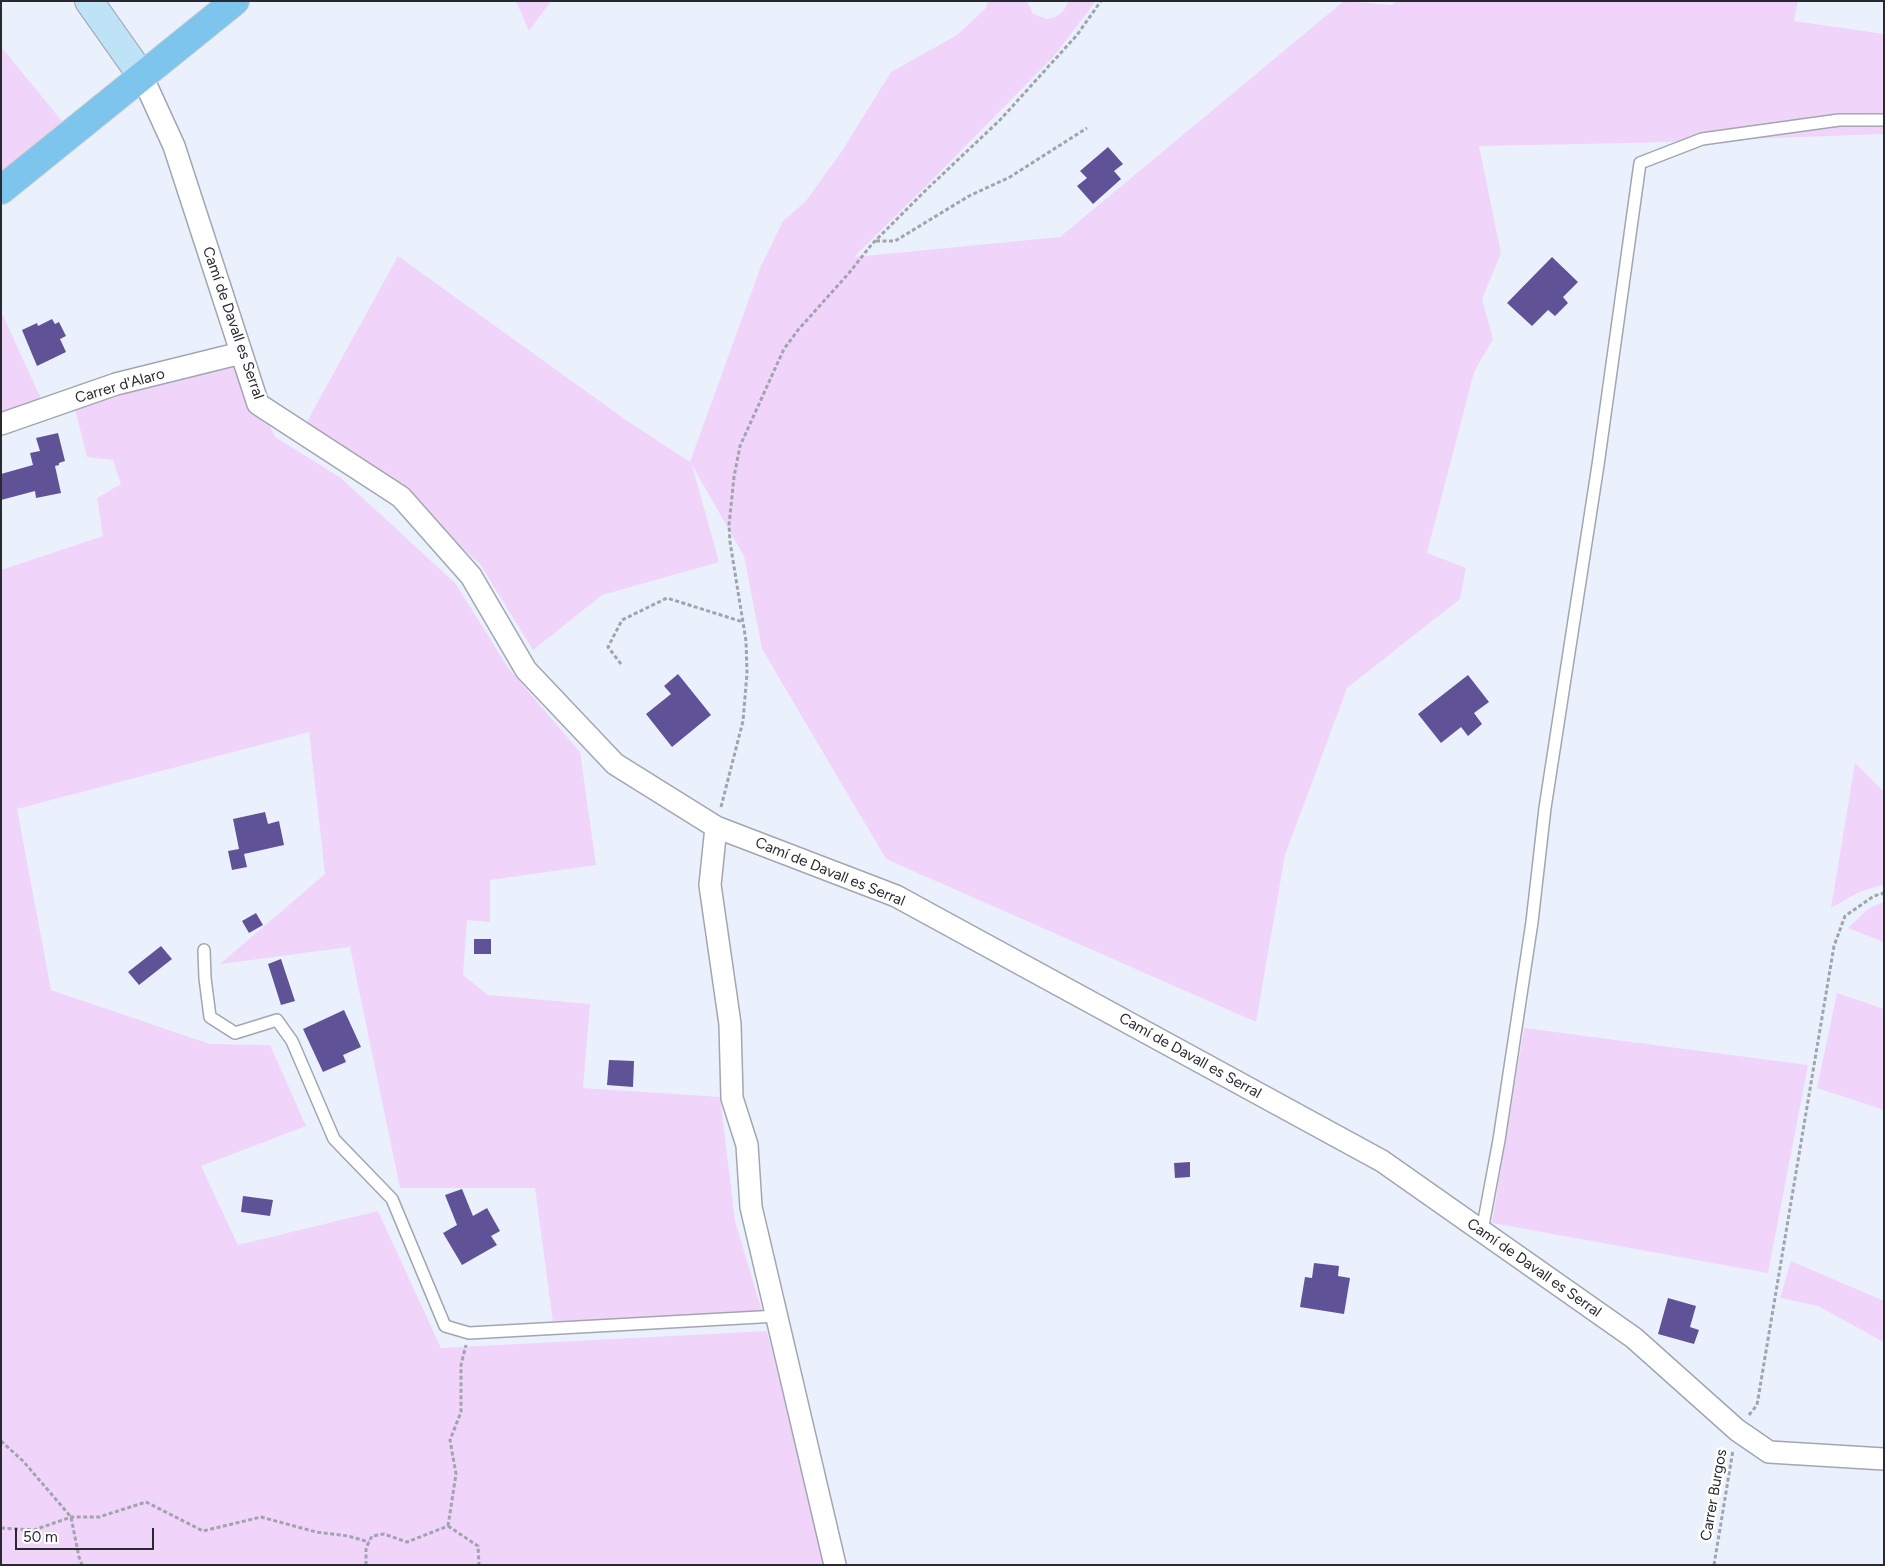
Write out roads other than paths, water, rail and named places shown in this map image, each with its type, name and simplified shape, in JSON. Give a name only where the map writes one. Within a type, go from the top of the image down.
[{"type":"main road","points":[[1,190],[235,1]]},
{"type":"street","points":[[89,1],[142,76]]},
{"type":"street","name":"Camí de Davall es Serral","points":[[142,76],[174,146],[258,404],[401,497],[471,576],[526,670],[615,764],[716,827],[896,896],[1382,1161],[1634,1338],[1737,1430],[1769,1452],[1884,1459]]},
{"type":"street","name":"Carrer d'Alaro","points":[[1,424],[116,384],[241,353]]},
{"type":"street","points":[[716,827],[710,885],[730,1024],[732,1098],[747,1145],[751,1207],[835,1565]]},
{"type":"lane","points":[[1482,1231],[1499,1140],[1531,931],[1545,808],[1598,465],[1640,163],[1702,139],[1838,120],[1884,120]]},
{"type":"lane","points":[[204,950],[205,978],[210,1017],[235,1033],[278,1020],[292,1041],[334,1138],[392,1200],[445,1326],[469,1334],[778,1316]]}]
